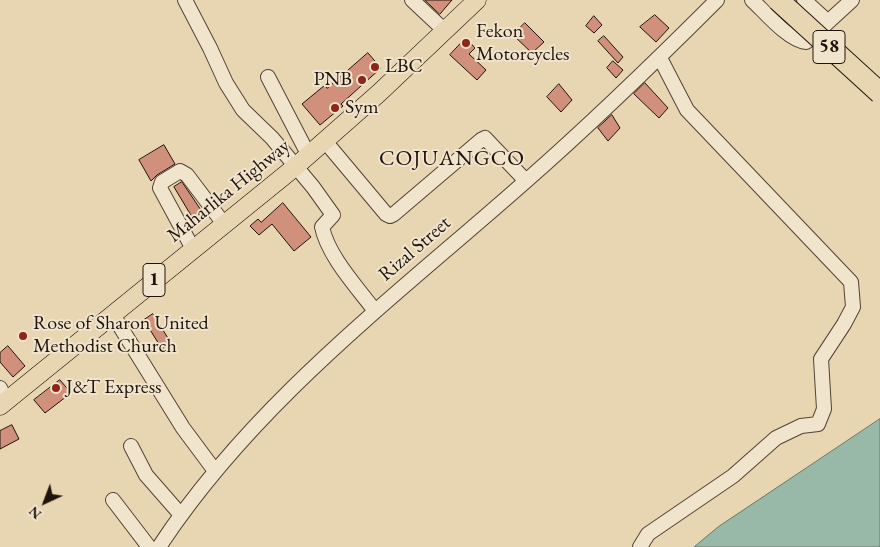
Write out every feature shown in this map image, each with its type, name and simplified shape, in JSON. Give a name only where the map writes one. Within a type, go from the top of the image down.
[{"type":"highway","name":"58","points":[[778,0],[880,93]]},
{"type":"main road","name":"Maharlika Highway","points":[[2,398],[113,315],[295,167],[379,93],[477,0]]},
{"type":"street","points":[[185,0],[226,83],[243,110],[272,138],[333,214],[322,227],[325,239],[336,258],[374,310]]},
{"type":"street","points":[[412,0],[446,31]]},
{"type":"street","name":"Rizal Street","points":[[159,547],[181,514],[215,471],[269,411],[374,310],[526,181],[660,58],[717,0]]},
{"type":"street","points":[[752,0],[789,35],[800,42],[806,42],[852,0]]},
{"type":"street","points":[[804,0],[828,22]]},
{"type":"street","points":[[640,547],[648,534],[733,476],[776,438],[801,426],[818,424],[824,410],[821,359],[844,324],[852,307],[851,282],[686,110],[660,58]]},
{"type":"street","points":[[268,77],[308,154]]},
{"type":"street","points":[[324,140],[386,214],[390,216],[485,138],[526,181]]},
{"type":"street","points":[[193,249],[160,188],[162,182],[180,171],[187,175],[224,224]]},
{"type":"street","points":[[113,315],[140,345],[183,428],[215,471]]},
{"type":"street","points":[[131,446],[146,475],[181,514]]},
{"type":"street","points":[[113,500],[149,547]]},
{"type":"shaded area","points":[[880,419],[880,547],[694,547],[718,527]]},
{"type":"building","points":[[425,0],[452,0],[440,14]]},
{"type":"building","points":[[655,15],[669,28],[656,42],[640,27]]},
{"type":"building","points":[[594,16],[602,25],[594,33],[586,26]]},
{"type":"building","points":[[525,23],[544,42],[532,53],[513,35]]},
{"type":"building","points":[[604,36],[623,57],[618,63],[598,41]]},
{"type":"building","points":[[466,38],[475,48],[469,54],[486,70],[477,80],[450,55]]},
{"type":"building","points":[[368,53],[381,68],[341,104],[343,106],[320,125],[302,104],[325,85],[327,88]]},
{"type":"building","points":[[613,61],[623,70],[616,78],[607,68]]},
{"type":"building","points":[[645,83],[668,108],[659,118],[634,94]]},
{"type":"building","points":[[559,84],[572,100],[561,112],[547,97]]},
{"type":"building","points":[[612,115],[620,128],[608,141],[598,128]]},
{"type":"building","points":[[164,145],[175,164],[151,181],[139,160]]},
{"type":"building","points":[[182,182],[205,216],[195,222],[174,187]]},
{"type":"building","points":[[283,203],[311,237],[294,251],[272,224],[259,235],[250,226],[258,219],[261,222]]},
{"type":"building","points":[[153,314],[171,343],[162,349],[144,320]]},
{"type":"building","points":[[8,346],[25,366],[13,377],[0,362],[0,353]]},
{"type":"building","points":[[60,380],[71,393],[45,413],[34,400]]},
{"type":"building","points":[[12,425],[19,439],[0,449],[0,431]]},
{"type":"place","name":"Fekon Motorcycles","points":[[466,43]]},
{"type":"place","name":"LBC","points":[[375,67]]},
{"type":"place","name":"PNB","points":[[362,80]]},
{"type":"place","name":"Sym","points":[[335,108]]},
{"type":"place","name":"Rose of Sharon United Methodist Church","points":[[23,336]]},
{"type":"place","name":"J&T Express","points":[[56,388]]},
{"type":"district","name":"COJUANGCO","points":[[452,159]]}]
